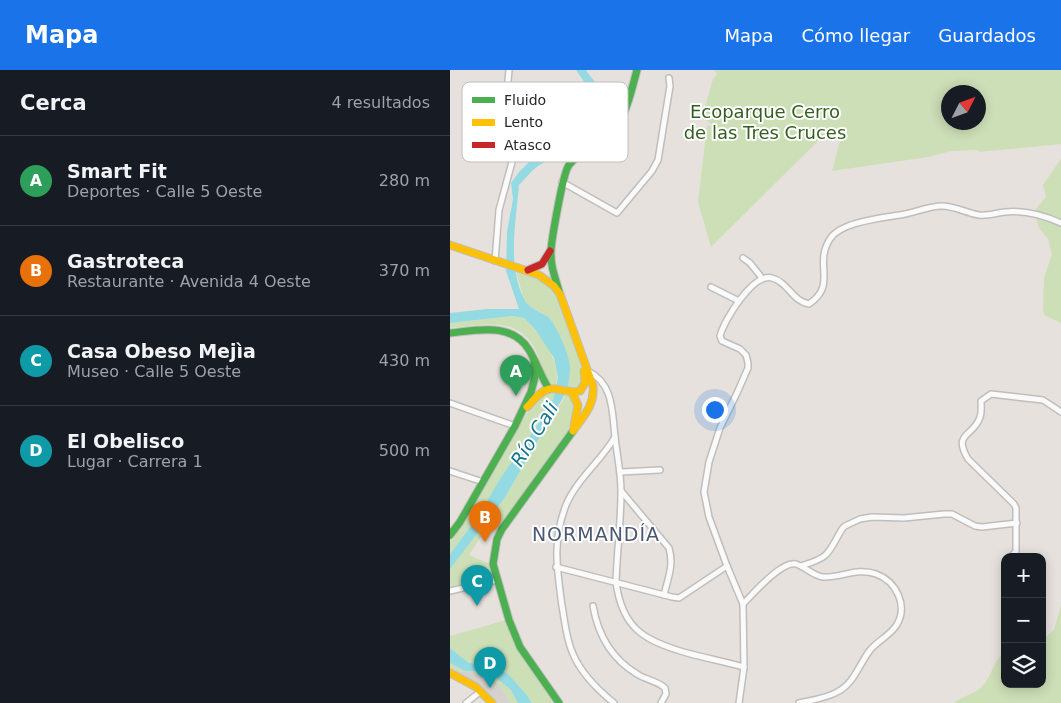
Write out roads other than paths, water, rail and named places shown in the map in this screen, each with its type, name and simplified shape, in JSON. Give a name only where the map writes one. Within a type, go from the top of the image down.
[{"type":"main road","points":[[628,100],[637,70]]},
{"type":"main road","points":[[559,703],[520,647],[496,580],[493,558],[496,539],[591,406],[594,395],[593,386],[552,269],[551,250],[562,182],[570,162]]},
{"type":"main road","points":[[450,245],[544,277],[556,287],[560,294]]},
{"type":"main road","points":[[525,270],[538,267],[544,263],[551,250]]},
{"type":"main road","points":[[450,333],[486,329],[500,330],[514,335],[523,341],[534,360],[542,381],[551,389],[571,393],[580,391],[584,386],[583,358]]},
{"type":"main road","points":[[515,426],[531,392],[535,377],[534,360]]},
{"type":"main road","points":[[450,535],[460,522],[530,403],[540,394],[551,389]]},
{"type":"main road","points":[[571,393],[579,404],[573,430]]},
{"type":"main road","points":[[450,673],[481,691],[492,703]]},
{"type":"street","points":[[562,182],[617,213],[658,160],[670,86],[669,78]]},
{"type":"street","points":[[498,262],[500,210],[512,162]]},
{"type":"street","points":[[739,703],[744,667],[743,604],[726,566],[709,517],[704,492],[709,462],[720,428],[748,368],[746,355],[740,349],[722,341],[720,336],[721,330],[739,301],[756,282],[762,278],[771,277],[789,288],[794,297],[802,303],[809,304],[822,292],[824,253],[830,238],[840,230],[872,220],[938,206],[951,206],[986,216],[1007,212],[1026,213],[1061,223]]},
{"type":"street","points":[[744,258],[762,278]]},
{"type":"street","points":[[711,286],[739,301]]},
{"type":"street","points":[[587,371],[596,376],[606,387],[611,402],[620,472],[621,491],[616,582],[622,608],[629,621],[642,634],[653,641],[666,647],[744,667]]},
{"type":"street","points":[[1014,553],[1016,551],[1016,508],[968,459],[964,452],[962,441],[981,416],[981,401],[990,394],[1043,400],[1061,412]]},
{"type":"street","points":[[450,403],[515,426]]},
{"type":"street","points":[[614,703],[590,679],[573,655],[566,627],[556,567],[557,541],[566,506],[578,486],[615,437]]},
{"type":"street","points":[[620,472],[660,470]]},
{"type":"street","points":[[450,471],[483,482]]},
{"type":"street","points":[[621,491],[669,548],[672,559],[664,595]]},
{"type":"street","points":[[801,566],[820,560],[828,555],[842,529],[860,520],[952,514],[975,526],[982,527],[1017,523]]},
{"type":"street","points":[[743,604],[779,570],[793,563],[822,577],[860,571],[876,574],[885,578],[897,591],[901,607],[896,626],[870,650],[847,685],[840,691],[799,703]]},
{"type":"street","points":[[556,567],[679,598],[726,566]]},
{"type":"street","points":[[450,591],[496,580]]},
{"type":"street","points":[[593,606],[604,641],[619,660],[638,674],[661,684],[665,688],[666,694],[661,703]]},
{"type":"street","points":[[466,703],[481,691]]},
{"type":"water","points":[[576,70],[586,70],[595,82],[584,82]]},
{"type":"water","name":"Río Cali","points":[[529,162],[545,162],[538,166],[519,185],[514,257],[519,286],[524,299],[531,308],[552,321],[566,350],[570,365],[568,389],[504,499],[450,569],[450,554],[479,515],[500,479],[552,404],[558,378],[554,358],[535,329],[524,318],[513,316],[450,323],[450,313],[487,309],[519,309],[506,271],[507,232],[513,199],[511,183]]},
{"type":"water","points":[[450,648],[469,663],[491,666],[508,674],[532,703],[518,703],[511,690],[489,672],[465,671],[450,663]]},
{"type":"place","name":"Smart Fit","points":[[516,396]]},
{"type":"place","name":"Gastroteca","points":[[485,542]]},
{"type":"place","name":"Casa Obeso Mejìa","points":[[477,606]]},
{"type":"place","name":"El Obelisco","points":[[490,688]]},
{"type":"district","name":"NORMANDÍA","points":[[596,534]]},
{"type":"park label","name":"Ecoparque Cerro de las Tres Cruces","points":[[765,121]]}]
